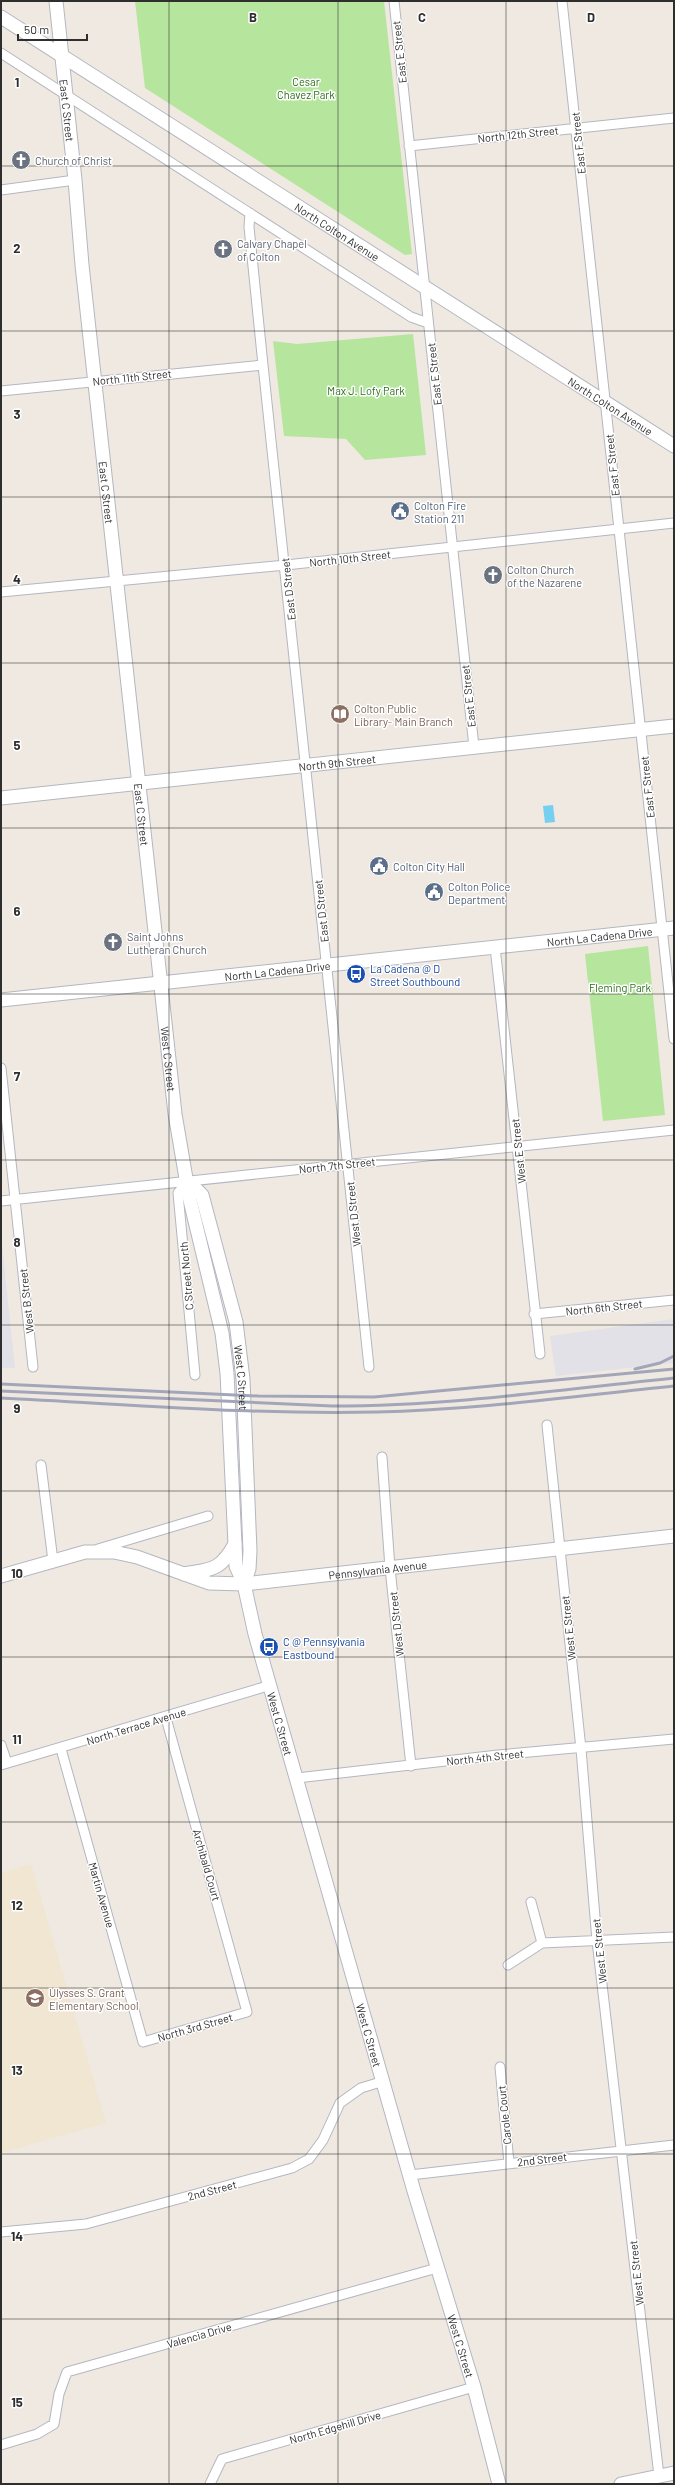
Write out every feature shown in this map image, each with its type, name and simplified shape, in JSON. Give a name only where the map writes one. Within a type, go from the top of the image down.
[{"type":"street","name":"East C Street","points":[[56,1],[75,180],[82,265],[161,983]]},
{"type":"street","name":"East E Street","points":[[394,1],[474,747]]},
{"type":"street","name":"East F Street","points":[[562,1],[606,402],[618,529],[641,729],[668,929],[674,1039]]},
{"type":"street","name":"North Colton Avenue","points":[[1,17],[674,446]]},
{"type":"street","points":[[1,54],[411,317],[428,323]]},
{"type":"street","name":"North 12th Street","points":[[409,146],[674,118]]},
{"type":"street","points":[[1,190],[75,180]]},
{"type":"street","name":"East D Street","points":[[250,213],[249,227],[263,365],[286,565],[327,965]]},
{"type":"street","name":"North 11th Street","points":[[1,391],[95,380],[263,365]]},
{"type":"street","name":"North 10th Street","points":[[1,592],[286,565],[674,523]]},
{"type":"street","name":"North 9th Street","points":[[1,798],[674,726]]},
{"type":"street","name":"North La Cadena Drive","points":[[1,1000],[668,929]]},
{"type":"street","name":"West E Street","points":[[495,947],[518,1146],[534,1314],[540,1354]]},
{"type":"street","name":"West D Street","points":[[327,965],[369,1367]]},
{"type":"street","name":"West C Street","points":[[161,983],[175,1114],[188,1181],[189,1196],[222,1333],[227,1380],[236,1566],[244,1584],[255,1634],[271,1685],[437,2268],[474,2387],[499,2484]]},
{"type":"street","name":"West B Street","points":[[1,1068],[33,1367]]},
{"type":"street","name":"North 7th Street","points":[[1,1201],[674,1130]]},
{"type":"street","name":"West C Street","points":[[188,1181],[202,1195],[229,1289],[241,1357],[250,1551],[249,1569],[244,1584]]},
{"type":"street","name":"C Street North","points":[[188,1181],[178,1193],[195,1375]]},
{"type":"street","name":"North 6th Street","points":[[534,1314],[674,1300]]},
{"type":"street","name":"West E Street","points":[[547,1425],[581,1748],[597,1941],[623,2150],[659,2476]]},
{"type":"street","name":"West D Street","points":[[382,1457],[390,1568],[411,1766]]},
{"type":"street","points":[[41,1465],[53,1562]]},
{"type":"street","name":"Pennsylvania Avenue","points":[[1,1576],[208,1516]]},
{"type":"street","name":"Pennsylvania Avenue","points":[[85,1552],[114,1552],[137,1557],[209,1583],[223,1586],[674,1536]]},
{"type":"street","points":[[184,1574],[215,1568],[226,1560],[235,1544]]},
{"type":"street","name":"North Terrace Avenue","points":[[4,1764],[166,1718],[271,1685]]},
{"type":"street","name":"Archibald Court","points":[[166,1718],[248,2012]]},
{"type":"street","name":"North 4th Street","points":[[297,1778],[498,1755],[674,1739]]},
{"type":"street","points":[[1,1745],[4,1764]]},
{"type":"street","name":"Martin Avenue","points":[[61,1749],[143,2042]]},
{"type":"street","points":[[531,1902],[542,1943]]},
{"type":"street","points":[[508,1965],[542,1943],[674,1937]]},
{"type":"street","name":"North 3rd Street","points":[[143,2042],[248,2012]]},
{"type":"street","name":"Carole Court","points":[[500,2067],[509,2163]]},
{"type":"street","name":"2nd Street","points":[[1,2232],[86,2224],[292,2168],[309,2159],[322,2140],[340,2103],[361,2088],[384,2081]]},
{"type":"street","name":"2nd Street","points":[[410,2175],[674,2145]]},
{"type":"street","name":"Valencia Drive","points":[[1,2445],[37,2434],[54,2424],[59,2394],[67,2372],[437,2268]]},
{"type":"street","name":"North Edgehill Drive","points":[[210,2484],[222,2459],[474,2387]]},
{"type":"street","points":[[621,2484],[674,2473]]},
{"type":"shaded area","points":[[1,1235],[15,1368],[1,1368]]},
{"type":"shaded area","points":[[674,1319],[674,1363],[556,1376],[550,1336]]},
{"type":"shaded area","name":"Ulysses S. Grant Elementary School","points":[[31,1864],[106,2123],[1,2153],[1,1873]]},
{"type":"green space","name":"Cesar Chavez Park","points":[[135,1],[384,1],[412,254],[405,255],[145,88]]},
{"type":"green space","name":"Max J. Lofy Park","points":[[413,334],[426,455],[365,460],[346,439],[284,436],[273,341],[297,344]]},
{"type":"green space","name":"Fleming Park","points":[[648,946],[665,1115],[603,1121],[585,954]]},
{"type":"water","points":[[553,805],[555,822],[545,823],[543,806]]},
{"type":"railway","points":[[635,1369],[660,1363],[674,1356]]},
{"type":"railway","points":[[1,1384],[258,1396],[374,1397],[674,1369]]},
{"type":"railway","points":[[1,1391],[332,1406],[461,1400],[674,1378]]},
{"type":"railway","points":[[1,1398],[189,1408],[330,1413],[414,1411],[488,1406],[674,1386]]},
{"type":"place","name":"Church of Christ","points":[[21,160]]},
{"type":"place","name":"Calvary Chapel of Colton","points":[[223,249]]},
{"type":"place","name":"Colton Fire Station 211","points":[[400,511]]},
{"type":"place","name":"Colton Church of the Nazarene","points":[[493,575]]},
{"type":"place","name":"Colton Public Library- Main Branch","points":[[340,714]]},
{"type":"place","name":"Colton City Hall","points":[[379,866]]},
{"type":"place","name":"Colton Police Department","points":[[434,892]]},
{"type":"place","name":"Saint Johns Lutheran Church","points":[[113,942]]},
{"type":"place","name":"La Cadena @ D Street Southbound","points":[[356,974]]},
{"type":"place","name":"C @ Pennsylvania Eastbound","points":[[269,1647]]},
{"type":"place","name":"Ulysses S. Grant Elementary School","points":[[35,1998]]}]
